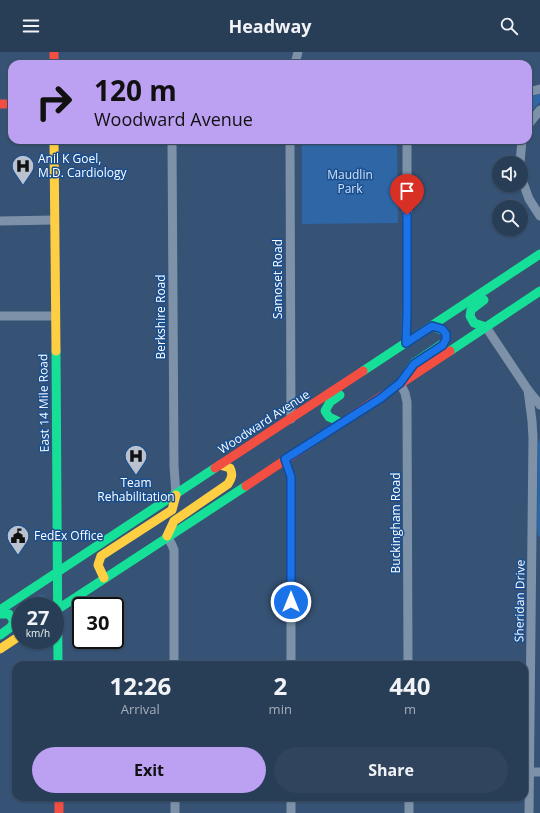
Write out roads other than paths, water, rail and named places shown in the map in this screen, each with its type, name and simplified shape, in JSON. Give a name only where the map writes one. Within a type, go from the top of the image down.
[{"type":"main road","name":"East 14 Mile Road","points":[[54,144],[56,597]]},
{"type":"main road","name":"Woodward Avenue","points":[[0,610],[540,254]]},
{"type":"main road","points":[[486,328],[474,323],[471,320],[471,310],[523,272],[529,261]]},
{"type":"main road","points":[[64,605],[540,291]]},
{"type":"main road","points":[[400,383],[414,364],[445,342],[446,336],[444,331],[432,326]]},
{"type":"main road","points":[[342,422],[332,419],[327,414],[327,406],[330,402],[402,356],[405,351],[406,343]]},
{"type":"main road","points":[[167,536],[174,521],[226,486],[231,480],[232,476],[230,468],[220,465]]},
{"type":"main road","points":[[104,578],[98,565],[101,556],[172,510],[176,494]]},
{"type":"main road","points":[[0,614],[9,614],[14,621],[10,629],[0,635]]},
{"type":"main road","points":[[0,649],[12,641]]},
{"type":"main road","name":"East 14 Mile Road","points":[[57,649],[58,661]]},
{"type":"main road","points":[[59,801],[59,813]]},
{"type":"street","points":[[532,119],[540,110]]},
{"type":"street","name":"Berkshire Road","points":[[172,144],[174,466],[176,494]]},
{"type":"street","name":"Samoset Road","points":[[290,144],[291,419]]},
{"type":"street","points":[[406,144],[406,343]]},
{"type":"street","points":[[521,156],[522,144]]},
{"type":"street","points":[[526,192],[528,199],[540,216]]},
{"type":"street","points":[[0,220],[54,220]]},
{"type":"street","points":[[0,316],[55,316]]},
{"type":"street","points":[[486,328],[528,390],[540,405]]},
{"type":"street","name":"Buckingham Road","points":[[400,383],[406,393],[407,402],[408,661]]},
{"type":"street","name":"Sheridan Drive","points":[[528,390],[533,432],[532,572],[528,732]]},
{"type":"street","points":[[285,459],[291,477],[291,661]]},
{"type":"street","points":[[167,536],[174,550],[174,661]]},
{"type":"street","points":[[532,572],[540,566]]},
{"type":"street","points":[[528,772],[540,772]]},
{"type":"street","name":"Sheridan Drive","points":[[528,792],[529,813]]},
{"type":"street","points":[[175,801],[175,813]]},
{"type":"street","points":[[291,801],[291,813]]},
{"type":"street","points":[[409,801],[409,813]]},
{"type":"place","name":"Anil K Goel, M.D. Cardiology","points":[[23,186]]},
{"type":"place","name":"Team Rehabilitation","points":[[136,476]]},
{"type":"place","name":"FedEx Office","points":[[18,556]]},
{"type":"park label","name":"Maudlin Park","points":[[350,182]]}]
